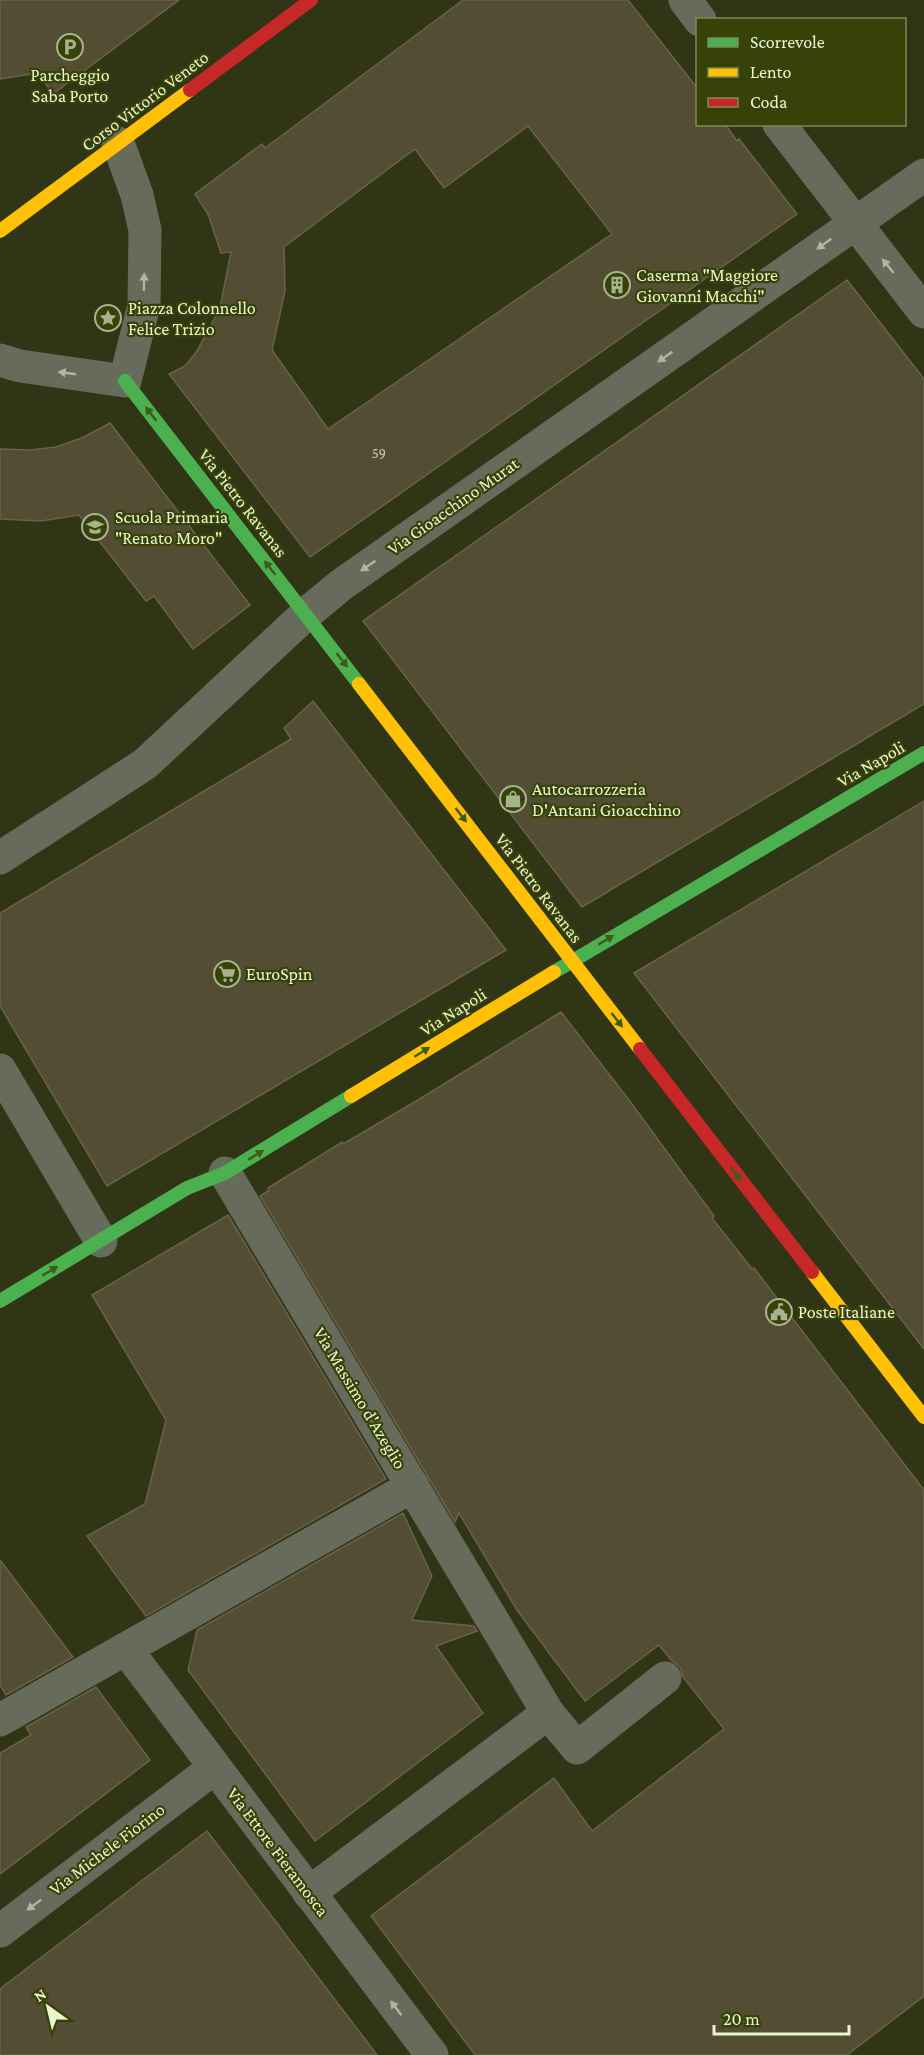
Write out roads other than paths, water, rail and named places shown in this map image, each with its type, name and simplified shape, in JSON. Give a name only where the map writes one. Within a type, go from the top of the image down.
[{"type":"street","name":"Corso Vittorio Veneto","points":[[0,231],[311,0]]},
{"type":"street","points":[[685,0],[698,18]]},
{"type":"street","points":[[781,126],[924,312]]},
{"type":"street","points":[[0,360],[20,366],[125,381],[144,305],[145,230],[137,195],[118,143]]},
{"type":"street","name":"Via Gioacchino Murat","points":[[0,858],[145,764],[306,614],[341,585],[924,175]]},
{"type":"street","name":"Via Pietro Ravanas","points":[[125,381],[924,1417]]},
{"type":"street","name":"Via Napoli","points":[[0,1301],[187,1188],[225,1173],[572,961],[924,753]]},
{"type":"street","points":[[0,1070],[101,1241]]},
{"type":"street","name":"Via Massimo d'Azeglio","points":[[225,1173],[548,1713],[577,1748],[665,1678]]},
{"type":"street","points":[[0,1720],[413,1486]]},
{"type":"street","name":"Via Ettore Fieramosca","points":[[126,1649],[432,2055]]},
{"type":"street","points":[[309,1893],[548,1713]]},
{"type":"street","name":"Via Michele Fiorino","points":[[0,1931],[214,1768]]},
{"type":"place","name":"Parcheggio Saba Porto","points":[[70,47]]},
{"type":"place","name":"Caserma \"Maggiore Giovanni Macchi\"","points":[[617,285]]},
{"type":"place","name":"Piazza Colonnello Felice Trizio","points":[[108,318]]},
{"type":"place","name":"Scuola Primaria \"Renato Moro\"","points":[[95,527]]},
{"type":"place","name":"Autocarrozzeria D'Antani Gioacchino","points":[[513,799]]},
{"type":"place","name":"EuroSpin","points":[[227,974]]},
{"type":"place","name":"Poste Italiane","points":[[779,1312]]}]
